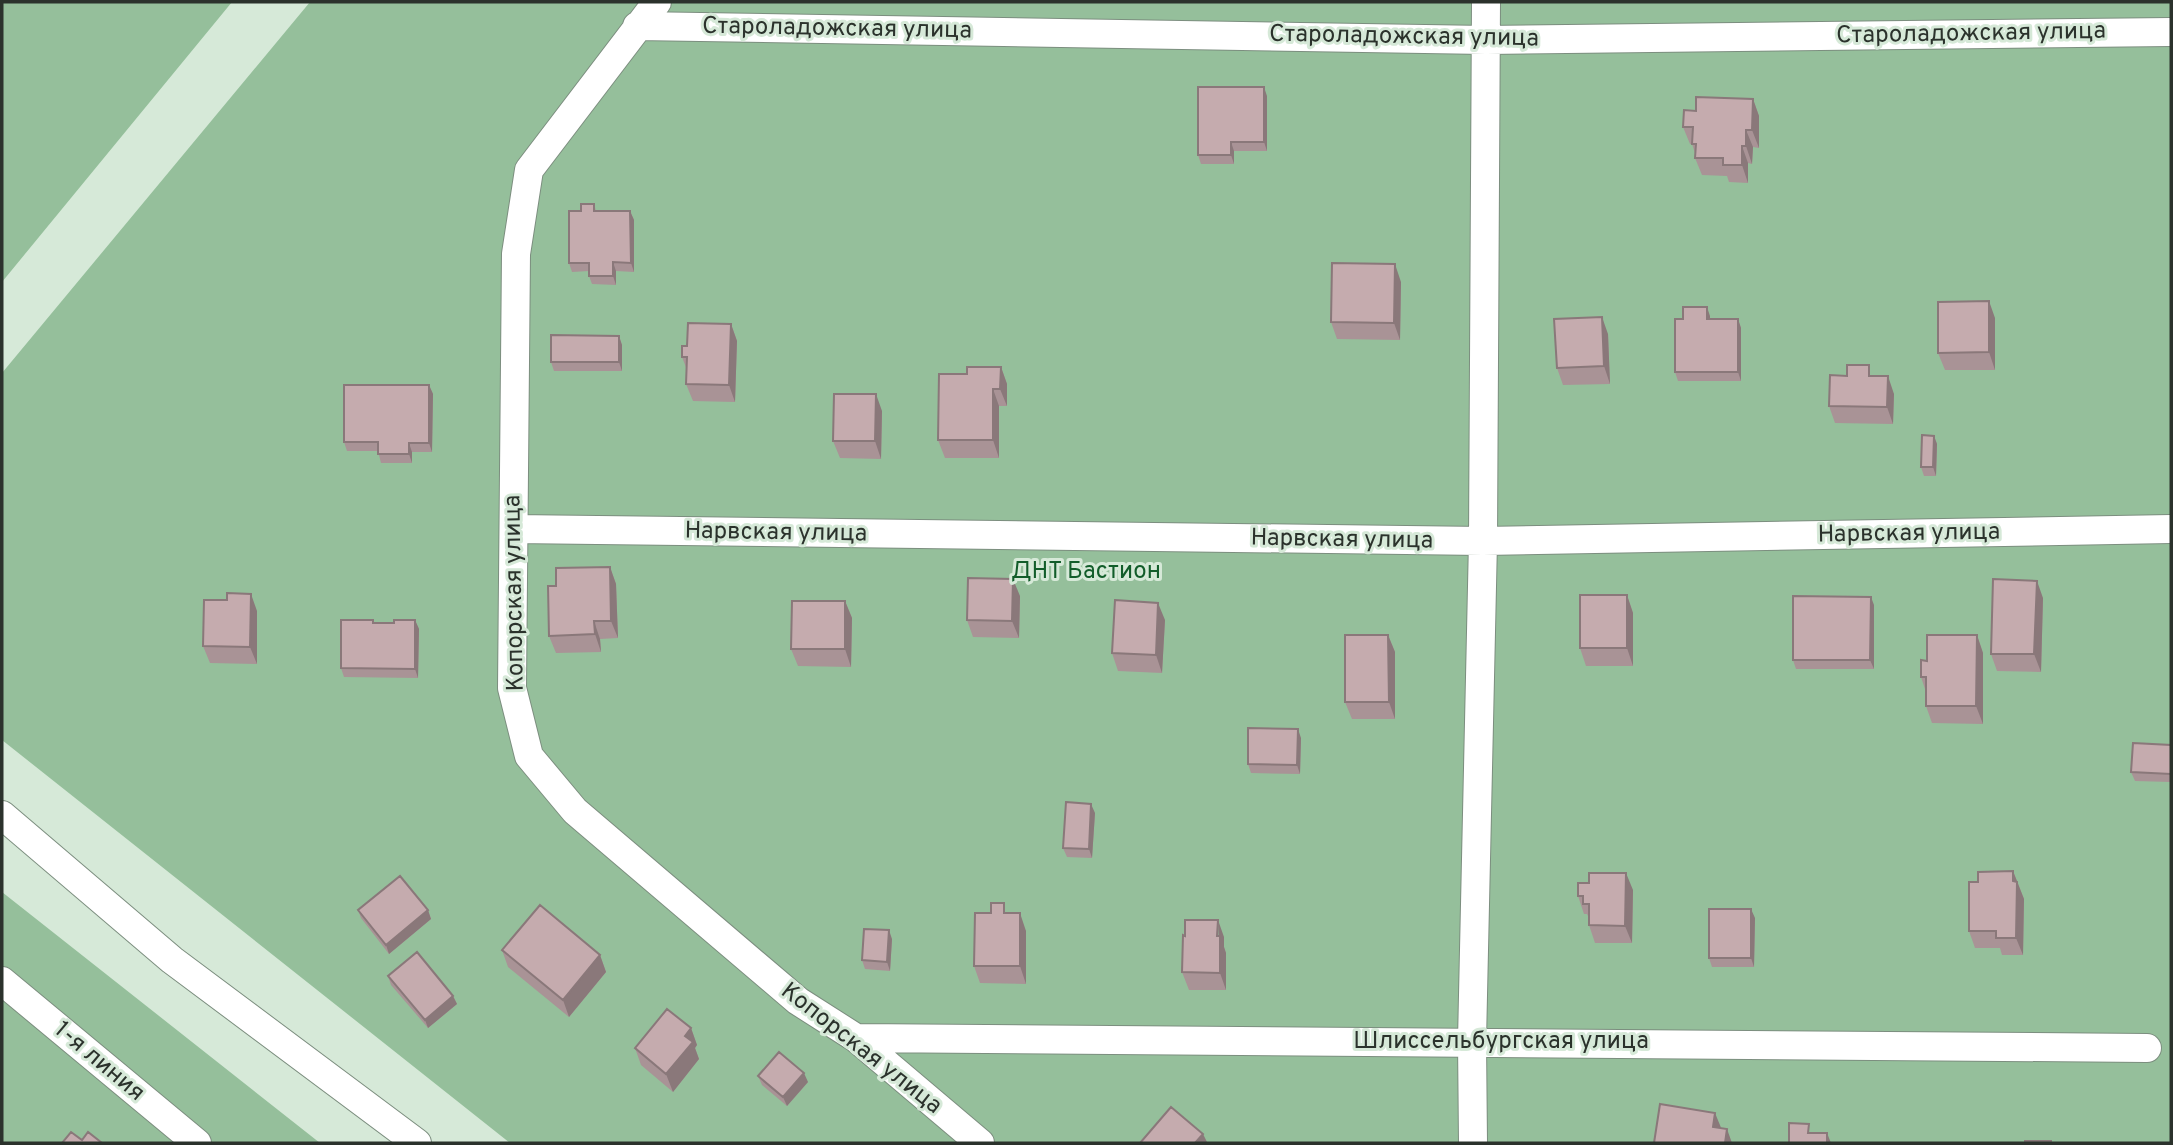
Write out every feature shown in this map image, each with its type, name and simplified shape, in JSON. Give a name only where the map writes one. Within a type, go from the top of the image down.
[{"type":"street","name":"Копорская улица","points":[[657,2],[529,170],[516,254],[512,688],[529,756],[585,820],[798,1001],[856,1038],[980,1143]]},
{"type":"street","points":[[1473,1143],[1472,1041],[1483,541],[1486,2]]},
{"type":"street","name":"Староладожская улица","points":[[637,26],[1486,40],[2171,32]]},
{"type":"street","name":"Нарвская улица","points":[[514,529],[1483,541],[2171,529]]},
{"type":"street","points":[[2,815],[172,960],[417,1143]]},
{"type":"street","name":"1-я линия","points":[[2,981],[197,1143]]},
{"type":"street","name":"Шлиссельбургская улица","points":[[856,1038],[2147,1048]]},
{"type":"green space","points":[[2,2],[232,2],[2,282]]},
{"type":"green space","name":"ДНТ Бастион","points":[[310,2],[2171,2],[2171,1143],[510,1143],[2,740],[2,373]]},
{"type":"green space","points":[[2,892],[320,1143],[2,1143]]},
{"type":"building","points":[[1198,87],[1264,87],[1264,142],[1231,142],[1231,155],[1198,155]]},
{"type":"building","points":[[1696,97],[1753,99],[1752,130],[1746,130],[1746,146],[1742,146],[1742,165],[1723,165],[1723,158],[1695,158],[1693,127],[1683,127],[1684,110],[1696,111]]},
{"type":"building","points":[[581,204],[594,204],[594,211],[630,211],[631,263],[613,262],[613,276],[589,276],[589,263],[569,263],[569,211],[581,211]]},
{"type":"building","points":[[1332,263],[1395,264],[1394,323],[1331,322]]},
{"type":"building","points":[[1989,301],[1989,352],[1938,353],[1938,302]]},
{"type":"building","points":[[1683,307],[1707,307],[1707,319],[1738,319],[1738,372],[1675,372],[1675,319],[1683,319]]},
{"type":"building","points":[[1602,317],[1604,366],[1557,368],[1554,319]]},
{"type":"building","points":[[688,323],[731,324],[729,385],[686,384],[687,357],[682,357],[682,346],[687,346]]},
{"type":"building","points":[[551,335],[619,336],[619,362],[551,362]]},
{"type":"building","points":[[1847,365],[1869,365],[1869,376],[1888,376],[1887,407],[1829,406],[1830,375],[1847,376]]},
{"type":"building","points":[[967,367],[1001,367],[1000,389],[993,389],[993,440],[938,440],[939,374],[967,374]]},
{"type":"building","points":[[344,385],[429,385],[429,443],[409,443],[409,454],[378,454],[378,442],[344,442]]},
{"type":"building","points":[[834,394],[876,394],[875,441],[833,441]]},
{"type":"building","points":[[1922,435],[1934,436],[1933,467],[1921,467]]},
{"type":"building","points":[[610,567],[611,621],[594,621],[595,634],[549,636],[548,586],[556,586],[556,568]]},
{"type":"building","points":[[968,578],[1013,579],[1012,621],[967,620]]},
{"type":"building","points":[[1993,579],[2037,581],[2034,654],[1991,654]]},
{"type":"building","points":[[227,593],[251,594],[250,647],[203,646],[204,600],[227,600]]},
{"type":"building","points":[[1580,595],[1627,595],[1627,648],[1580,648]]},
{"type":"building","points":[[1793,596],[1871,597],[1870,660],[1793,660]]},
{"type":"building","points":[[1115,600],[1158,603],[1156,655],[1112,653]]},
{"type":"building","points":[[792,601],[845,601],[845,649],[791,649]]},
{"type":"building","points":[[341,620],[394,623],[394,620],[415,620],[415,669],[341,668]]},
{"type":"building","points":[[1345,635],[1388,635],[1389,702],[1345,702]]},
{"type":"building","points":[[1927,635],[1977,635],[1976,706],[1926,706],[1926,677],[1921,677],[1921,660],[1927,661]]},
{"type":"building","points":[[1248,728],[1298,729],[1297,765],[1248,764]]},
{"type":"building","points":[[2133,743],[2171,745],[2171,774],[2131,772]]},
{"type":"building","points":[[1066,802],[1091,804],[1089,849],[1063,848]]},
{"type":"building","points":[[2013,871],[2013,881],[2017,882],[2016,938],[1996,938],[1996,931],[1969,931],[1969,882],[1978,882],[1978,872]]},
{"type":"building","points":[[1589,873],[1626,873],[1625,926],[1589,925],[1589,904],[1583,904],[1583,896],[1578,896],[1578,883],[1589,883]]},
{"type":"building","points":[[400,876],[428,910],[386,945],[358,910]]},
{"type":"building","points":[[991,903],[1004,903],[1004,913],[1020,913],[1020,966],[974,966],[975,913],[991,913]]},
{"type":"building","points":[[540,905],[600,955],[563,1000],[502,950]]},
{"type":"building","points":[[1709,909],[1751,909],[1751,958],[1709,958]]},
{"type":"building","points":[[1185,920],[1218,920],[1220,973],[1182,972]]},
{"type":"building","points":[[864,929],[889,930],[887,962],[862,960]]},
{"type":"building","points":[[417,952],[453,996],[425,1020],[388,976]]},
{"type":"building","points":[[667,1009],[691,1028],[685,1036],[693,1042],[666,1074],[635,1048]]},
{"type":"building","points":[[779,1052],[804,1073],[783,1097],[758,1076]]},
{"type":"building","points":[[1660,1104],[1715,1113],[1713,1127],[1727,1129],[1725,1143],[1654,1143]]},
{"type":"building","points":[[1171,1107],[1203,1134],[1195,1143],[1140,1143]]},
{"type":"building","points":[[1789,1123],[1809,1124],[1808,1133],[1827,1133],[1827,1143],[1789,1143]]},
{"type":"building","points":[[71,1132],[82,1140],[88,1132],[102,1143],[62,1143]]},
{"type":"building","points":[[2051,1141],[2051,1143],[2025,1143]]}]
